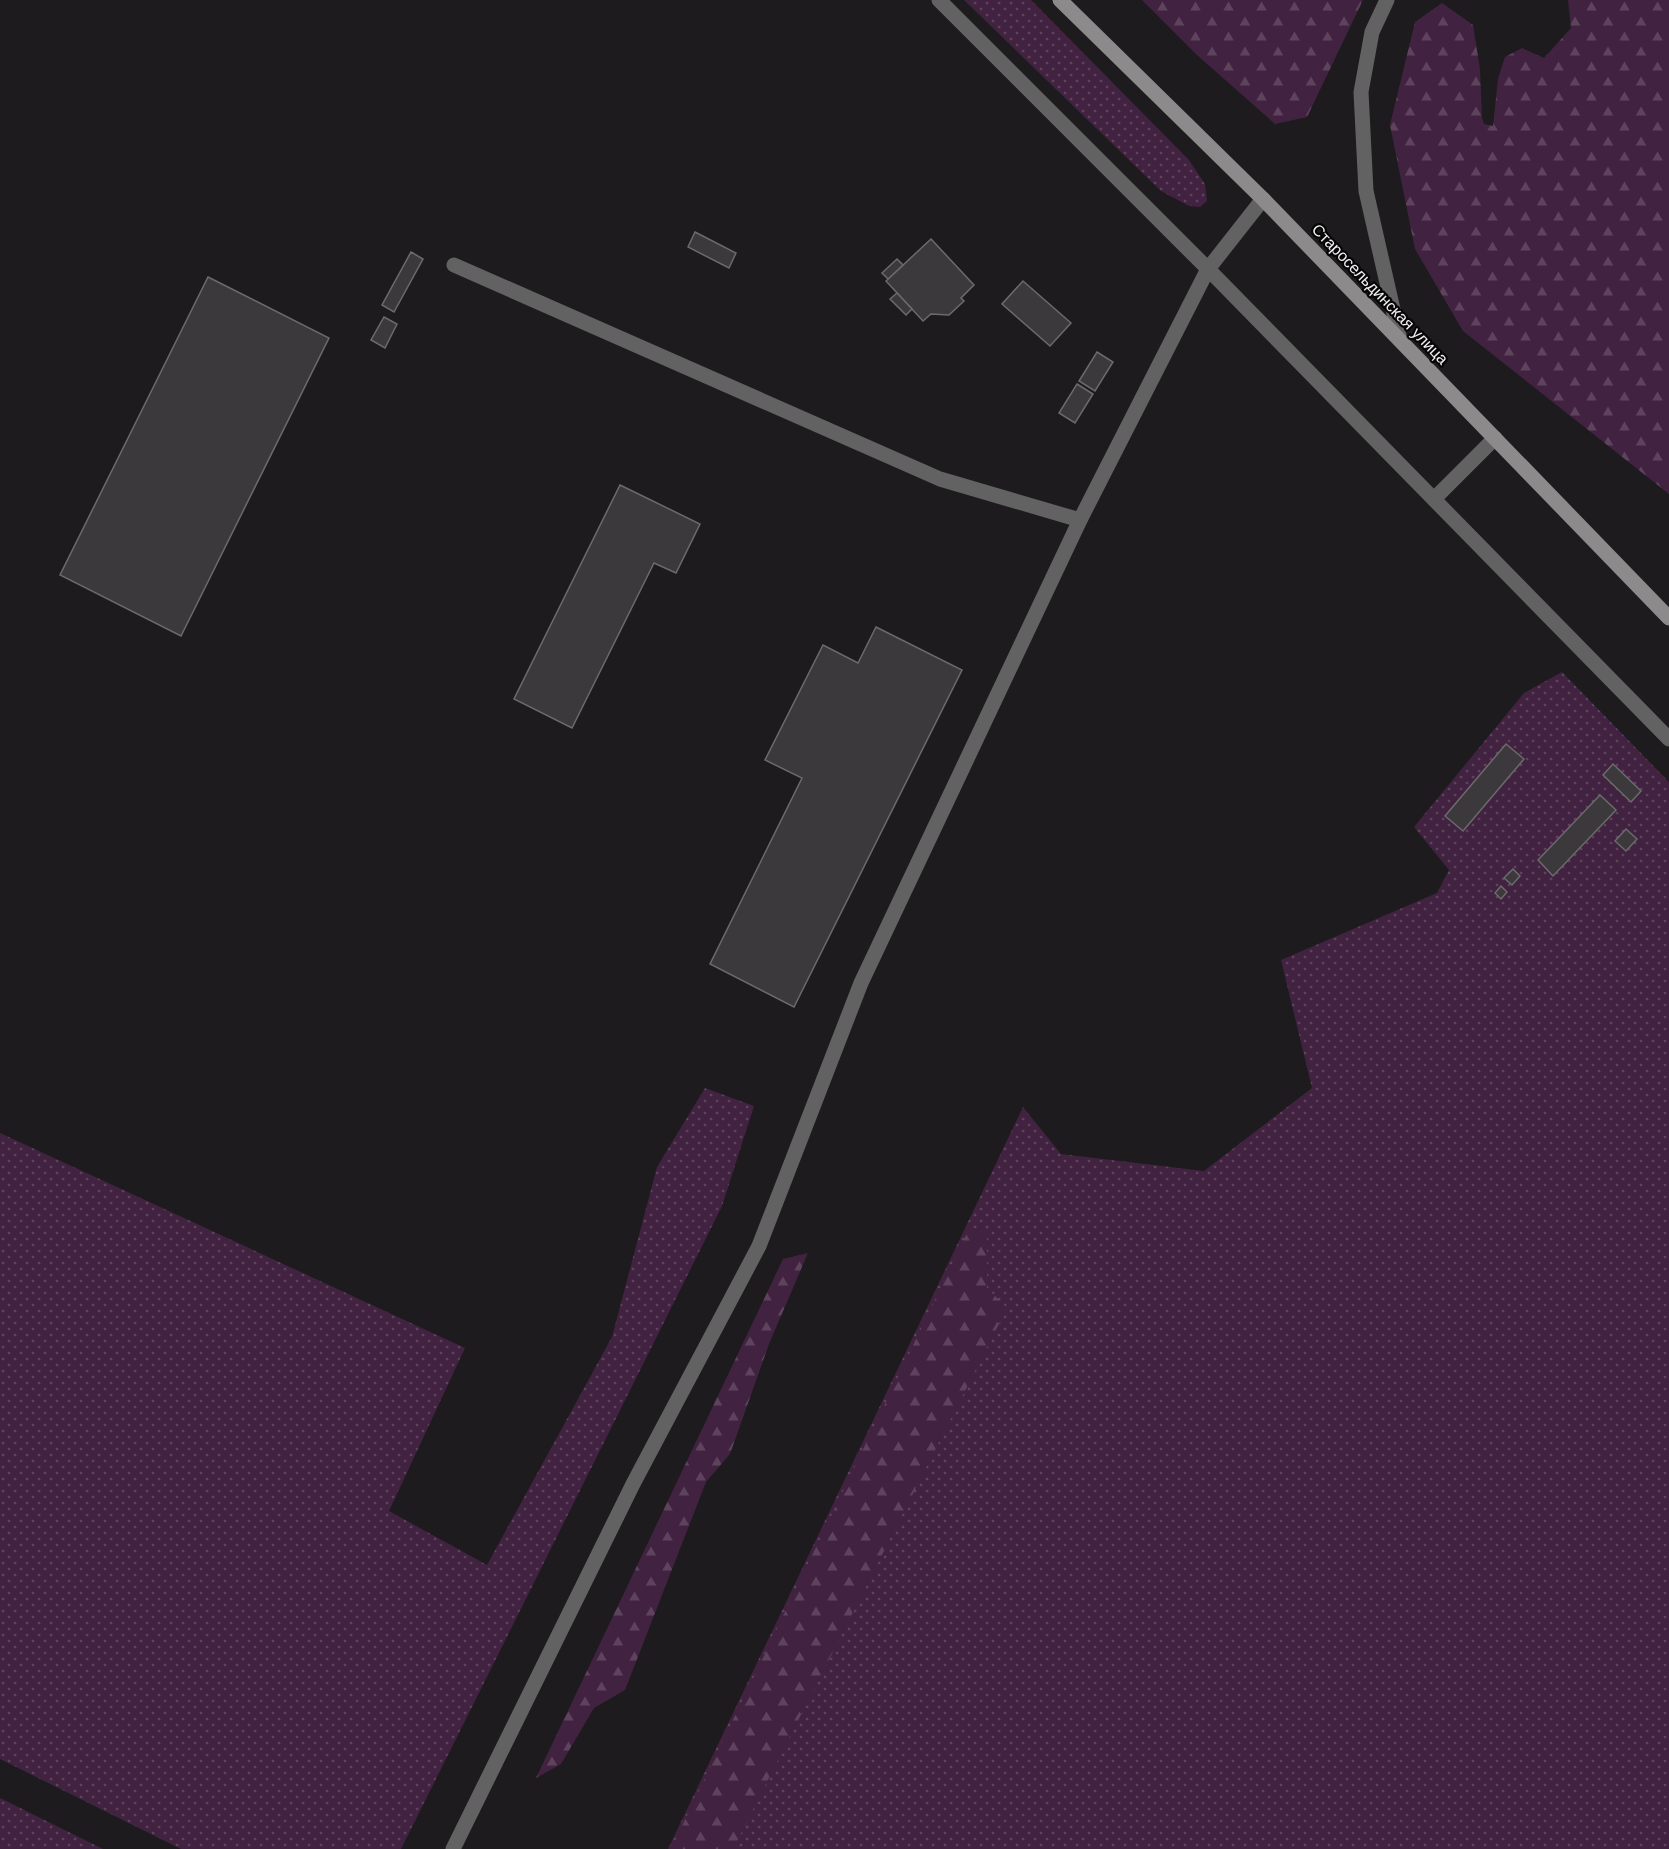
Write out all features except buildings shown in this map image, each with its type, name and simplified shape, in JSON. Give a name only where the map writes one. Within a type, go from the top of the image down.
[{"type":"main road","name":"Старосельдинская улица","points":[[1060,0],[1263,199],[1669,618]]},
{"type":"street","points":[[939,0],[1208,269],[1669,739]]},
{"type":"street","points":[[1388,0],[1372,32],[1361,92],[1366,190],[1400,340]]},
{"type":"street","points":[[453,1849],[633,1484],[759,1245],[861,983],[1080,520],[1208,269],[1263,199]]},
{"type":"street","points":[[454,265],[940,479],[1080,520]]},
{"type":"street","points":[[1434,499],[1495,438]]},
{"type":"green space","points":[[964,0],[1031,0],[1189,160],[1205,184],[1207,201],[1200,207],[1189,206],[1161,191]]},
{"type":"green space","points":[[1142,0],[1363,0],[1307,117],[1275,124],[1197,55]]},
{"type":"green space","points":[[1568,0],[1669,0],[1669,494],[1463,331],[1415,249],[1390,125],[1415,22],[1442,3],[1473,25],[1480,69],[1482,118],[1484,124],[1493,126],[1498,79],[1505,57],[1522,48],[1544,58],[1571,28]]},
{"type":"green space","points":[[1562,672],[1669,782],[1669,1849],[668,1849],[1023,1107],[1061,1154],[1204,1171],[1312,1088],[1281,960],[1437,893],[1449,870],[1414,827],[1524,693]]},
{"type":"green space","points":[[705,1088],[754,1106],[722,1206],[401,1849],[181,1849],[0,1759],[0,1133],[465,1348],[389,1511],[487,1565],[612,1337],[657,1167]]},
{"type":"green space","points":[[970,1227],[987,1234],[987,1288],[1007,1308],[733,1849],[671,1849]]},
{"type":"green space","points":[[808,1253],[769,1344],[730,1454],[706,1482],[625,1690],[594,1708],[561,1764],[536,1778],[783,1259]]},
{"type":"green space","points":[[0,1798],[103,1849],[0,1849]]}]
